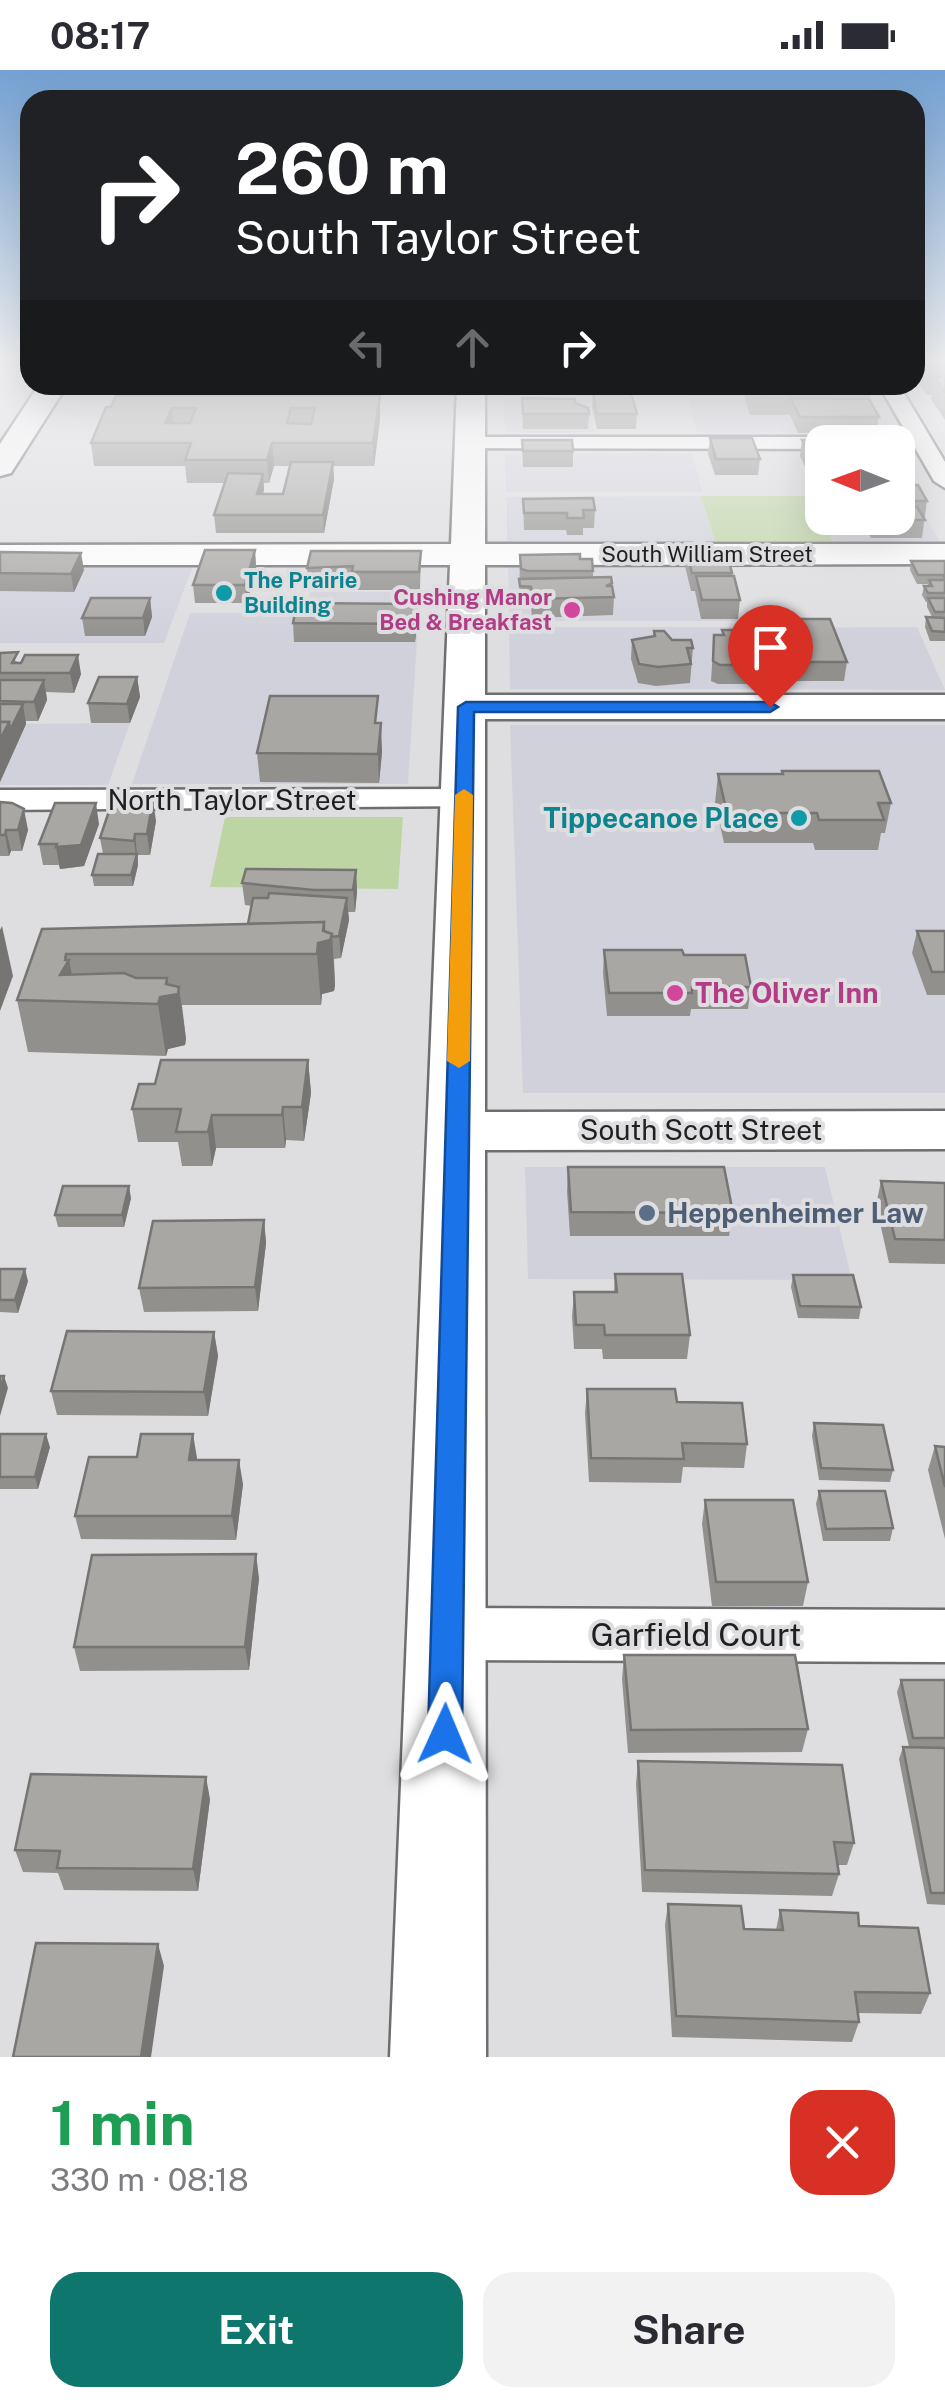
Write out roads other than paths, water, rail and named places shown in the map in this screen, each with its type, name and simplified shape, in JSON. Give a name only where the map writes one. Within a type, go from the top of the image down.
[{"type":"street","points":[[438,2057],[470,457]]},
{"type":"street","points":[[930,457],[945,481]]},
{"type":"street","name":"South William Street","points":[[0,555],[945,554]]},
{"type":"street","points":[[466,707],[945,707]]},
{"type":"street","name":"North Taylor Street","points":[[0,800],[464,799]]},
{"type":"street","name":"South Scott Street","points":[[457,1131],[945,1130]]},
{"type":"street","name":"Garfield Court","points":[[447,1634],[945,1636]]},
{"type":"place","name":"The Prairie Building","points":[[224,593]]},
{"type":"place","name":"Cushing Manor Bed & Breakfast","points":[[572,610]]},
{"type":"place","name":"Tippecanoe Place","points":[[799,818]]},
{"type":"place","name":"The Oliver Inn","points":[[675,993]]},
{"type":"place","name":"Heppenheimer Law","points":[[647,1213]]}]
